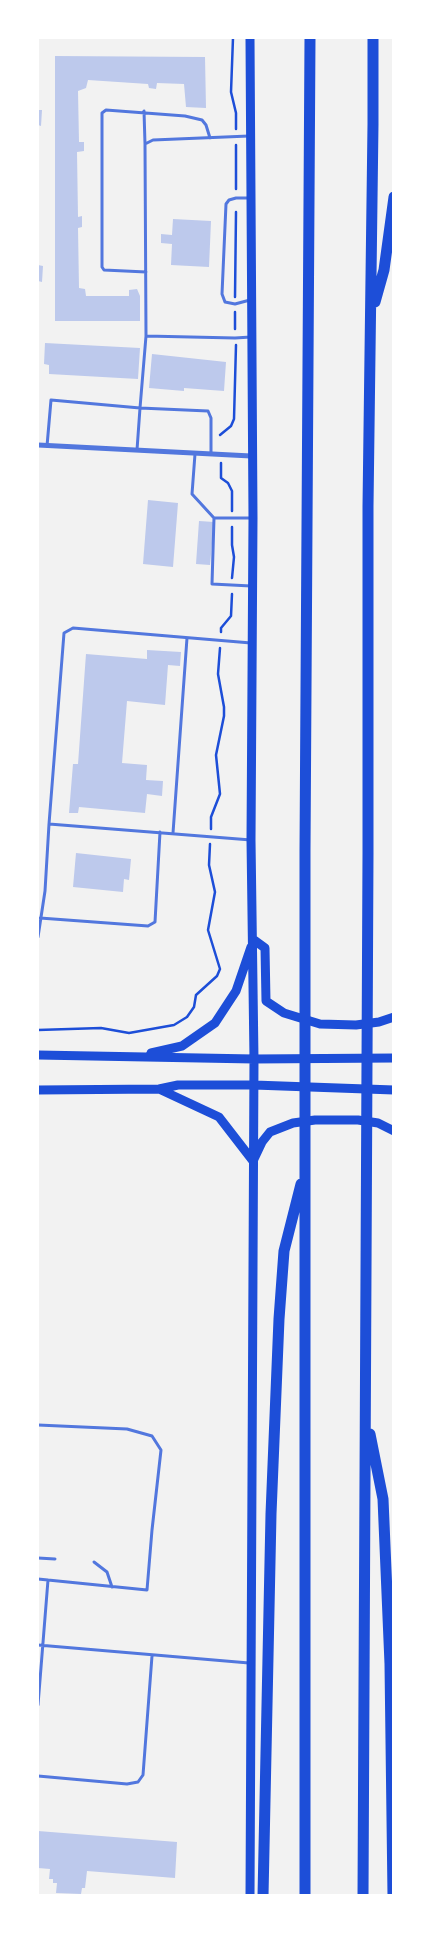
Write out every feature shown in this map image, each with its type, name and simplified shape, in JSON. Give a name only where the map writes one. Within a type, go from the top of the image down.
[{"type":"highway","points":[[305,1896],[305,851],[310,38]]},
{"type":"highway","points":[[363,1896],[368,506],[372,38]]},
{"type":"highway","points":[[371,318],[384,270],[394,197]]},
{"type":"highway","points":[[263,1896],[271,1514],[279,1318],[284,1251],[305,1168]]},
{"type":"highway","points":[[365,1407],[383,1499],[390,1664],[393,1896]]},
{"type":"main road","points":[[250,38],[250,300],[253,518],[251,840],[254,940],[250,1896]]},
{"type":"main road","points":[[254,940],[265,948],[266,1001],[284,1013],[320,1024],[356,1025],[380,1022],[394,1017]]},
{"type":"main road","points":[[135,1056],[182,1046],[215,1023],[236,991],[254,940]]},
{"type":"main road","points":[[38,1055],[254,1059],[394,1058]]},
{"type":"main road","points":[[38,1090],[159,1089],[178,1085],[254,1085],[394,1090]]},
{"type":"main road","points":[[159,1089],[219,1117],[253,1161]]},
{"type":"main road","points":[[253,1161],[262,1142],[270,1132],[293,1124],[315,1120],[358,1120],[378,1122],[394,1131]]},
{"type":"street","points":[[38,445],[251,456]]},
{"type":"lane","points":[[146,272],[104,270],[102,267],[102,113],[106,110],[144,111],[185,116],[202,120],[206,125],[210,138]]},
{"type":"lane","points":[[137,450],[146,336],[144,111]]},
{"type":"lane","points":[[145,144],[153,140],[250,136]]},
{"type":"lane","points":[[250,198],[236,198],[229,200],[226,204],[222,294],[226,302],[235,304],[250,300]]},
{"type":"lane","points":[[146,336],[251,337]]},
{"type":"lane","points":[[47,446],[51,400],[140,408],[208,411],[211,418],[210,454]]},
{"type":"lane","points":[[195,453],[192,494],[214,518],[212,584],[252,586]]},
{"type":"lane","points":[[214,518],[253,518]]},
{"type":"lane","points":[[38,937],[45,890],[64,633],[73,628],[252,644]]},
{"type":"lane","points":[[173,833],[187,638]]},
{"type":"lane","points":[[49,824],[251,840]]},
{"type":"lane","points":[[40,918],[148,926],[155,922],[160,832]]},
{"type":"lane","points":[[38,1425],[127,1429],[152,1436],[161,1450],[147,1590],[38,1579]]},
{"type":"lane","points":[[38,1558],[55,1559]]},
{"type":"lane","points":[[94,1562],[107,1572],[112,1587]]},
{"type":"lane","points":[[38,1705],[48,1580]]},
{"type":"lane","points":[[38,1645],[252,1663]]},
{"type":"lane","points":[[38,1776],[128,1784],[138,1782],[143,1775],[152,1656]]},
{"type":"path","points":[[38,1030],[101,1028],[129,1033],[174,1025],[187,1017],[194,1007],[196,995],[217,976],[220,969],[208,930],[215,892],[210,864],[212,817],[220,794],[216,755],[224,716],[218,674],[221,628],[231,616],[234,556],[232,545],[232,491],[228,483],[221,478],[220,434],[232,426],[234,419],[236,113],[231,92],[233,38]]},
{"type":"building","points":[[55,56],[205,57],[206,108],[186,107],[184,84],[157,83],[156,89],[149,88],[148,84],[88,80],[86,88],[78,91],[79,142],[84,142],[84,151],[77,152],[78,217],[82,216],[82,227],[78,228],[79,288],[85,289],[86,296],[129,296],[129,290],[137,289],[140,296],[140,321],[55,321]]},
{"type":"building","points":[[38,110],[42,110],[41,126],[38,125]]},
{"type":"building","points":[[173,219],[211,221],[209,267],[171,265],[172,244],[161,243],[161,234],[172,235]]},
{"type":"building","points":[[38,265],[43,266],[42,282],[38,281]]},
{"type":"building","points":[[45,343],[140,348],[138,379],[49,374],[49,365],[44,364]]},
{"type":"building","points":[[152,354],[226,362],[224,391],[184,388],[184,391],[149,388]]},
{"type":"building","points":[[148,500],[178,503],[173,567],[143,564]]},
{"type":"building","points":[[199,521],[214,522],[210,565],[196,564]]},
{"type":"building","points":[[147,650],[181,652],[180,666],[168,665],[165,705],[127,701],[122,763],[147,765],[146,780],[163,781],[162,796],[147,794],[145,813],[79,807],[78,813],[69,813],[73,764],[78,764],[86,654],[147,659]]},
{"type":"building","points":[[76,853],[131,859],[129,880],[124,879],[123,892],[73,887]]},
{"type":"building","points":[[38,1831],[177,1842],[175,1878],[87,1871],[85,1888],[82,1888],[81,1894],[56,1893],[57,1883],[53,1883],[53,1879],[49,1879],[50,1869],[38,1868]]}]
